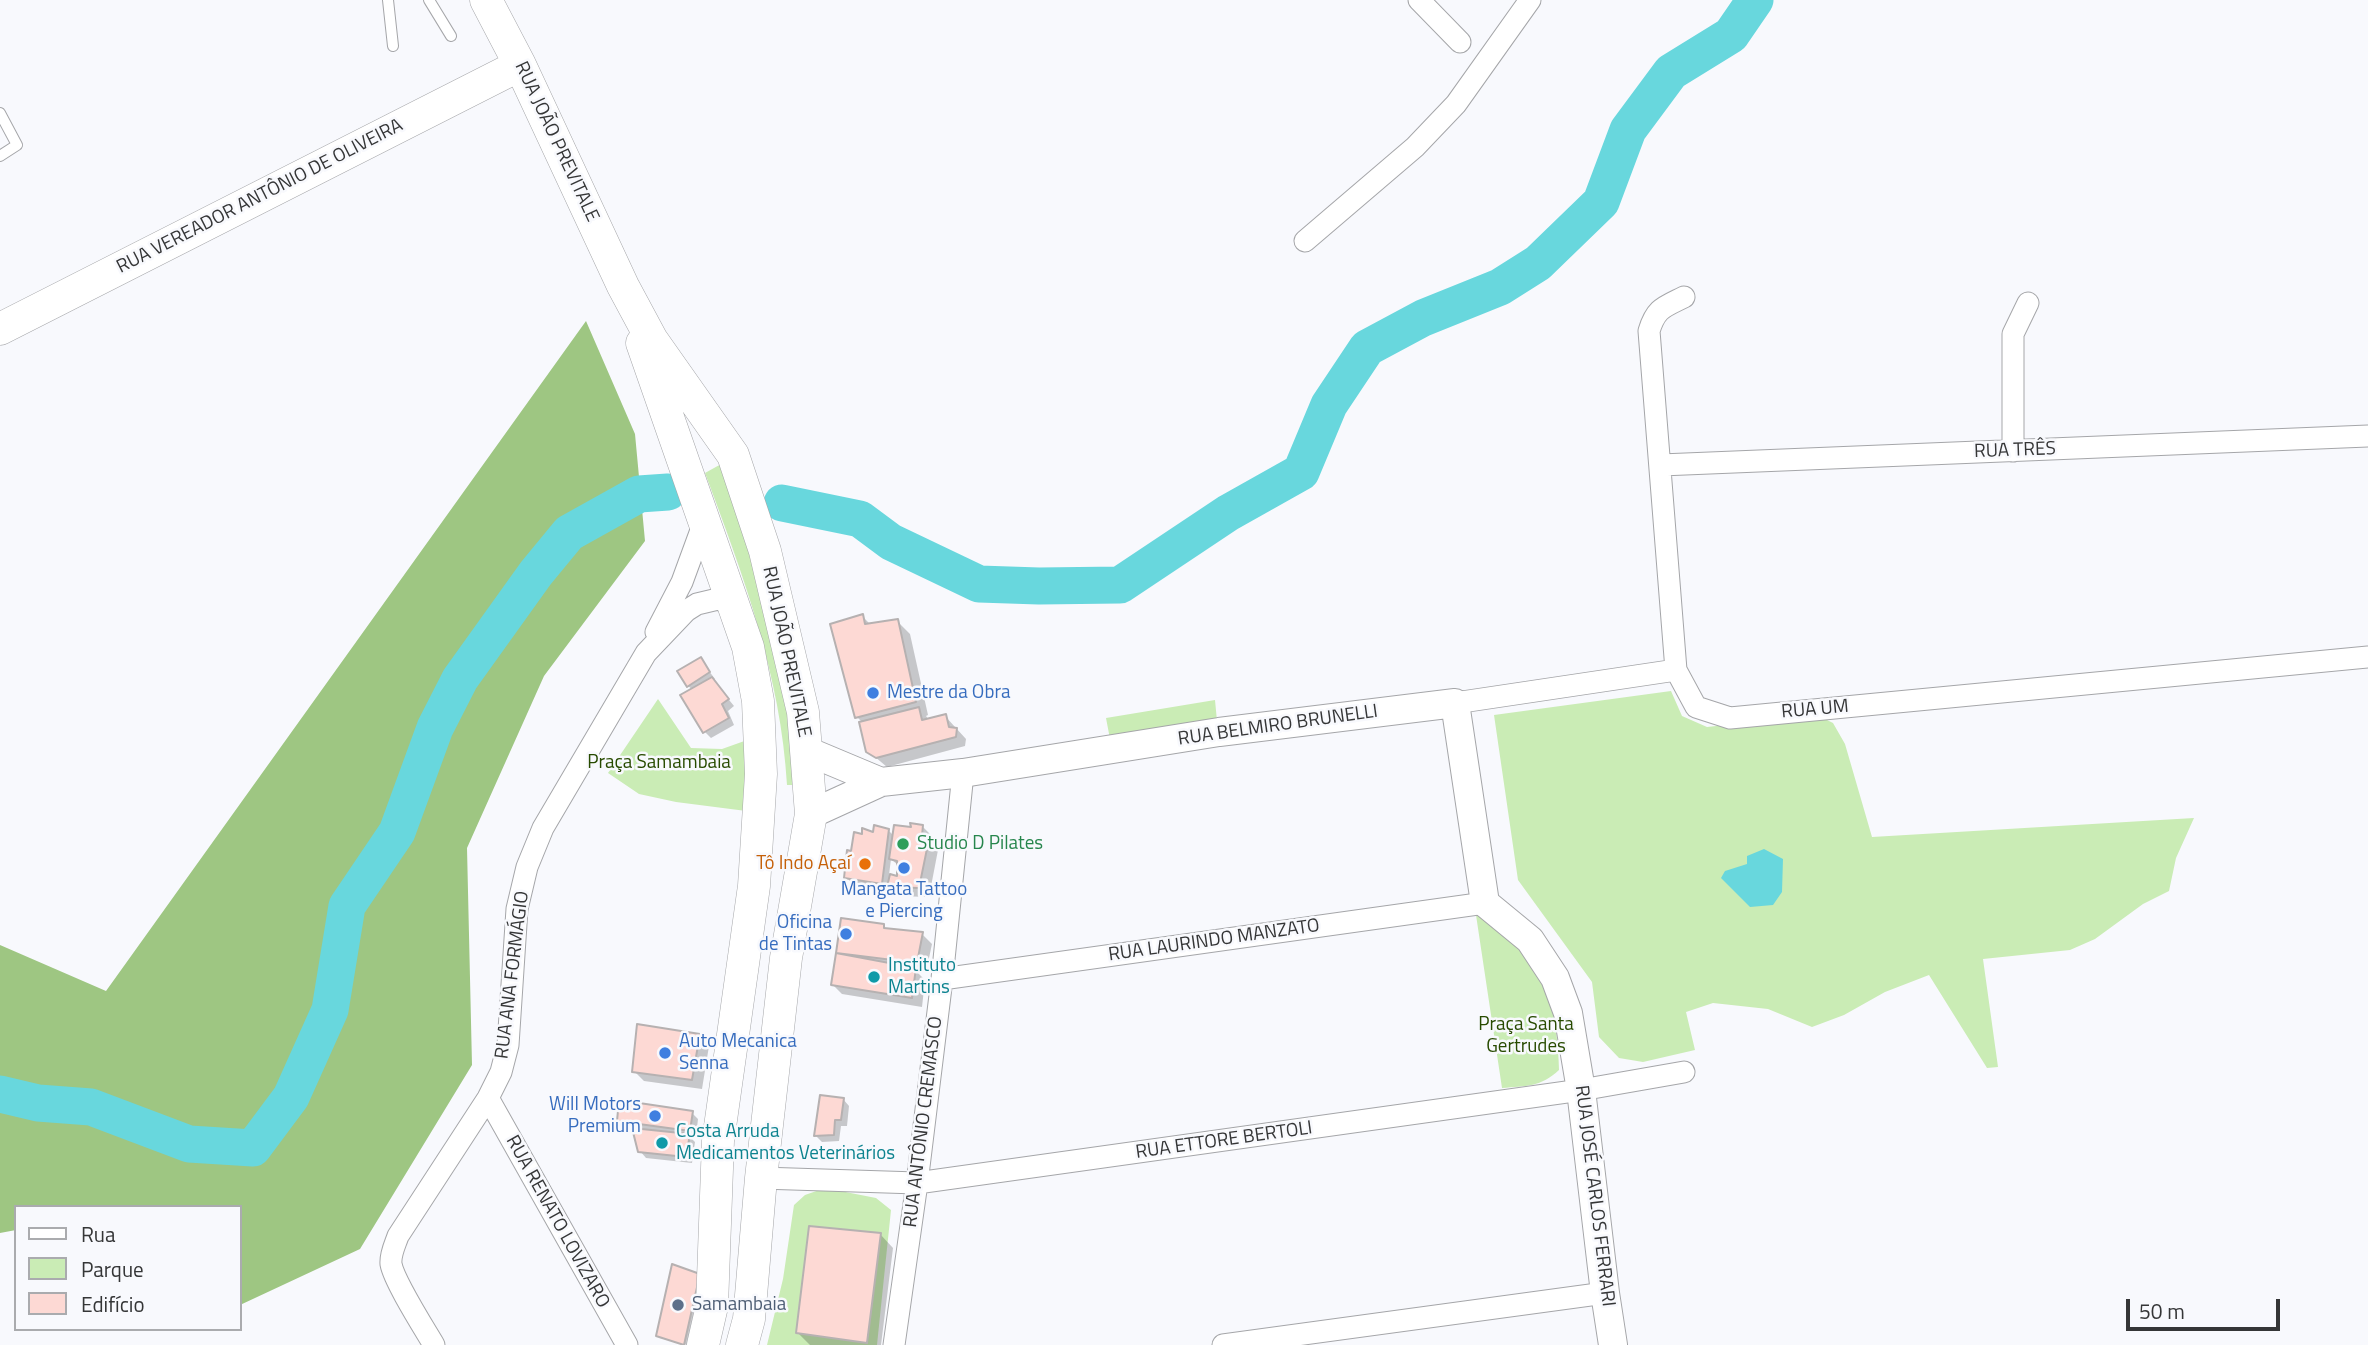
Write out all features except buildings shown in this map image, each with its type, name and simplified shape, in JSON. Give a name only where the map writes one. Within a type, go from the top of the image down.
[{"type":"main road","name":"RUA JOÃO PREVITALE","points":[[486,0],[520,65],[623,286],[652,340],[733,455],[765,551],[803,712],[811,814],[786,958],[761,1178],[749,1319],[742,1345]]},
{"type":"main road","name":"RUA VEREADOR ANTÔNIO DE OLIVEIRA","points":[[0,329],[520,65]]},
{"type":"main road","name":"RUA JOÃO PREVITALE","points":[[623,286],[748,647],[758,701],[761,774],[754,886],[718,1141],[712,1306],[702,1345]]},
{"type":"main road","points":[[685,466],[705,445],[718,445],[733,455]]},
{"type":"main road","points":[[761,774],[772,796],[783,808],[795,813],[811,814]]},
{"type":"street","points":[[1419,0],[1460,43]]},
{"type":"street","points":[[1305,242],[1415,148],[1456,104],[1530,0]]},
{"type":"street","name":"RUA UM","points":[[1684,298],[1661,308],[1653,318],[1649,331],[1676,670],[1696,707],[1730,718],[2368,657]]},
{"type":"street","points":[[2013,451],[2013,334],[2028,303]]},
{"type":"street","name":"RUA TRÊS","points":[[1661,465],[2368,436]]},
{"type":"street","points":[[646,653],[682,582],[704,523]]},
{"type":"street","name":"RUA ANA FORMÁGIO","points":[[434,1345],[391,1266],[392,1254],[398,1236],[488,1098],[500,1072],[508,1045],[517,909],[527,867],[543,828],[646,653],[686,611],[697,604],[718,599],[733,604]]},
{"type":"street","name":"RUA BELMIRO BRUNELLI","points":[[811,814],[881,782],[963,773],[1219,732],[1455,703],[1676,670]]},
{"type":"street","points":[[1455,703],[1485,903]]},
{"type":"street","name":"RUA BELMIRO BRUNELLI","points":[[807,751],[881,782]]},
{"type":"street","name":"RUA ANTÔNIO CREMASCO","points":[[894,1345],[942,979],[963,773]]},
{"type":"street","name":"RUA LAURINDO MANZATO","points":[[942,979],[1485,903]]},
{"type":"street","name":"RUA JOSÉ CARLOS FERRARI","points":[[1485,903],[1530,940],[1555,978],[1568,1013],[1581,1090],[1605,1293],[1614,1345]]},
{"type":"street","name":"RUA ETTORE BERTOLI","points":[[761,1178],[917,1183],[1581,1090],[1684,1072]]},
{"type":"street","name":"RUA RENATO LOVIZARO","points":[[488,1098],[627,1345]]},
{"type":"street","points":[[1223,1345],[1605,1293]]},
{"type":"lane","points":[[387,0],[393,46]]},
{"type":"lane","points":[[429,0],[451,36]]},
{"type":"lane","points":[[0,113],[17,145],[0,156]]},
{"type":"green space","points":[[586,321],[635,434],[645,541],[544,676],[467,848],[472,1065],[360,1249],[242,1304],[242,1205],[14,1205],[14,1230],[0,1233],[0,945],[106,991]]},
{"type":"green space","points":[[723,463],[772,623],[802,785],[787,785],[777,705],[758,626],[705,473]]},
{"type":"green space","points":[[1671,691],[1682,716],[1707,727],[1817,715],[1833,723],[1845,744],[1872,837],[2194,818],[2176,858],[2169,891],[2143,904],[2095,939],[2070,950],[1983,959],[1998,1067],[1987,1068],[1929,975],[1885,992],[1844,1015],[1812,1027],[1768,1009],[1713,1003],[1686,1012],[1695,1050],[1643,1062],[1619,1058],[1599,1037],[1592,982],[1518,880],[1494,715]]},
{"type":"green space","name":"Praça Samambaia","points":[[658,699],[691,748],[722,749],[750,739],[754,812],[676,802],[639,794],[608,773]]},
{"type":"green space","points":[[1215,700],[1217,721],[1110,739],[1106,718]]},
{"type":"green space","name":"Praça Santa Gertrudes","points":[[1476,915],[1490,915],[1530,952],[1545,972],[1554,1015],[1559,1070],[1539,1083],[1502,1088]]},
{"type":"green space","points":[[825,1188],[876,1198],[891,1210],[877,1345],[767,1345],[783,1279],[794,1205],[805,1195]]},
{"type":"water","points":[[1764,849],[1783,859],[1782,892],[1773,905],[1750,907],[1721,878],[1725,871],[1747,864],[1747,856]]},
{"type":"waterway","points":[[782,503],[860,519],[891,542],[979,584],[1120,585],[1228,513],[1301,472],[1329,405],[1367,348],[1423,318],[1500,287],[1538,263],[1601,202],[1628,130],[1671,72],[1731,35],[1755,0]]},
{"type":"waterway","points":[[0,1094],[38,1103],[91,1107],[189,1144],[253,1148],[291,1097],[330,1010],[347,906],[397,832],[435,728],[460,679],[536,573],[569,533],[639,494],[668,492]]},
{"type":"place","name":"Mestre da Obra","points":[[873,693]]},
{"type":"place","name":"Studio D Pilates","points":[[903,844]]},
{"type":"place","name":"Tô Indo Açaí","points":[[865,864]]},
{"type":"place","name":"Mangata Tattoo e Piercing","points":[[904,868]]},
{"type":"place","name":"Oficina de Tintas","points":[[846,934]]},
{"type":"place","name":"Instituto Martins","points":[[874,977]]},
{"type":"place","name":"Auto Mecanica Senna","points":[[665,1053]]},
{"type":"place","name":"Will Motors Premium","points":[[655,1116]]},
{"type":"place","name":"Costa Arruda Medicamentos Veterinários","points":[[662,1143]]},
{"type":"place","name":"Samambaia","points":[[678,1305]]}]
